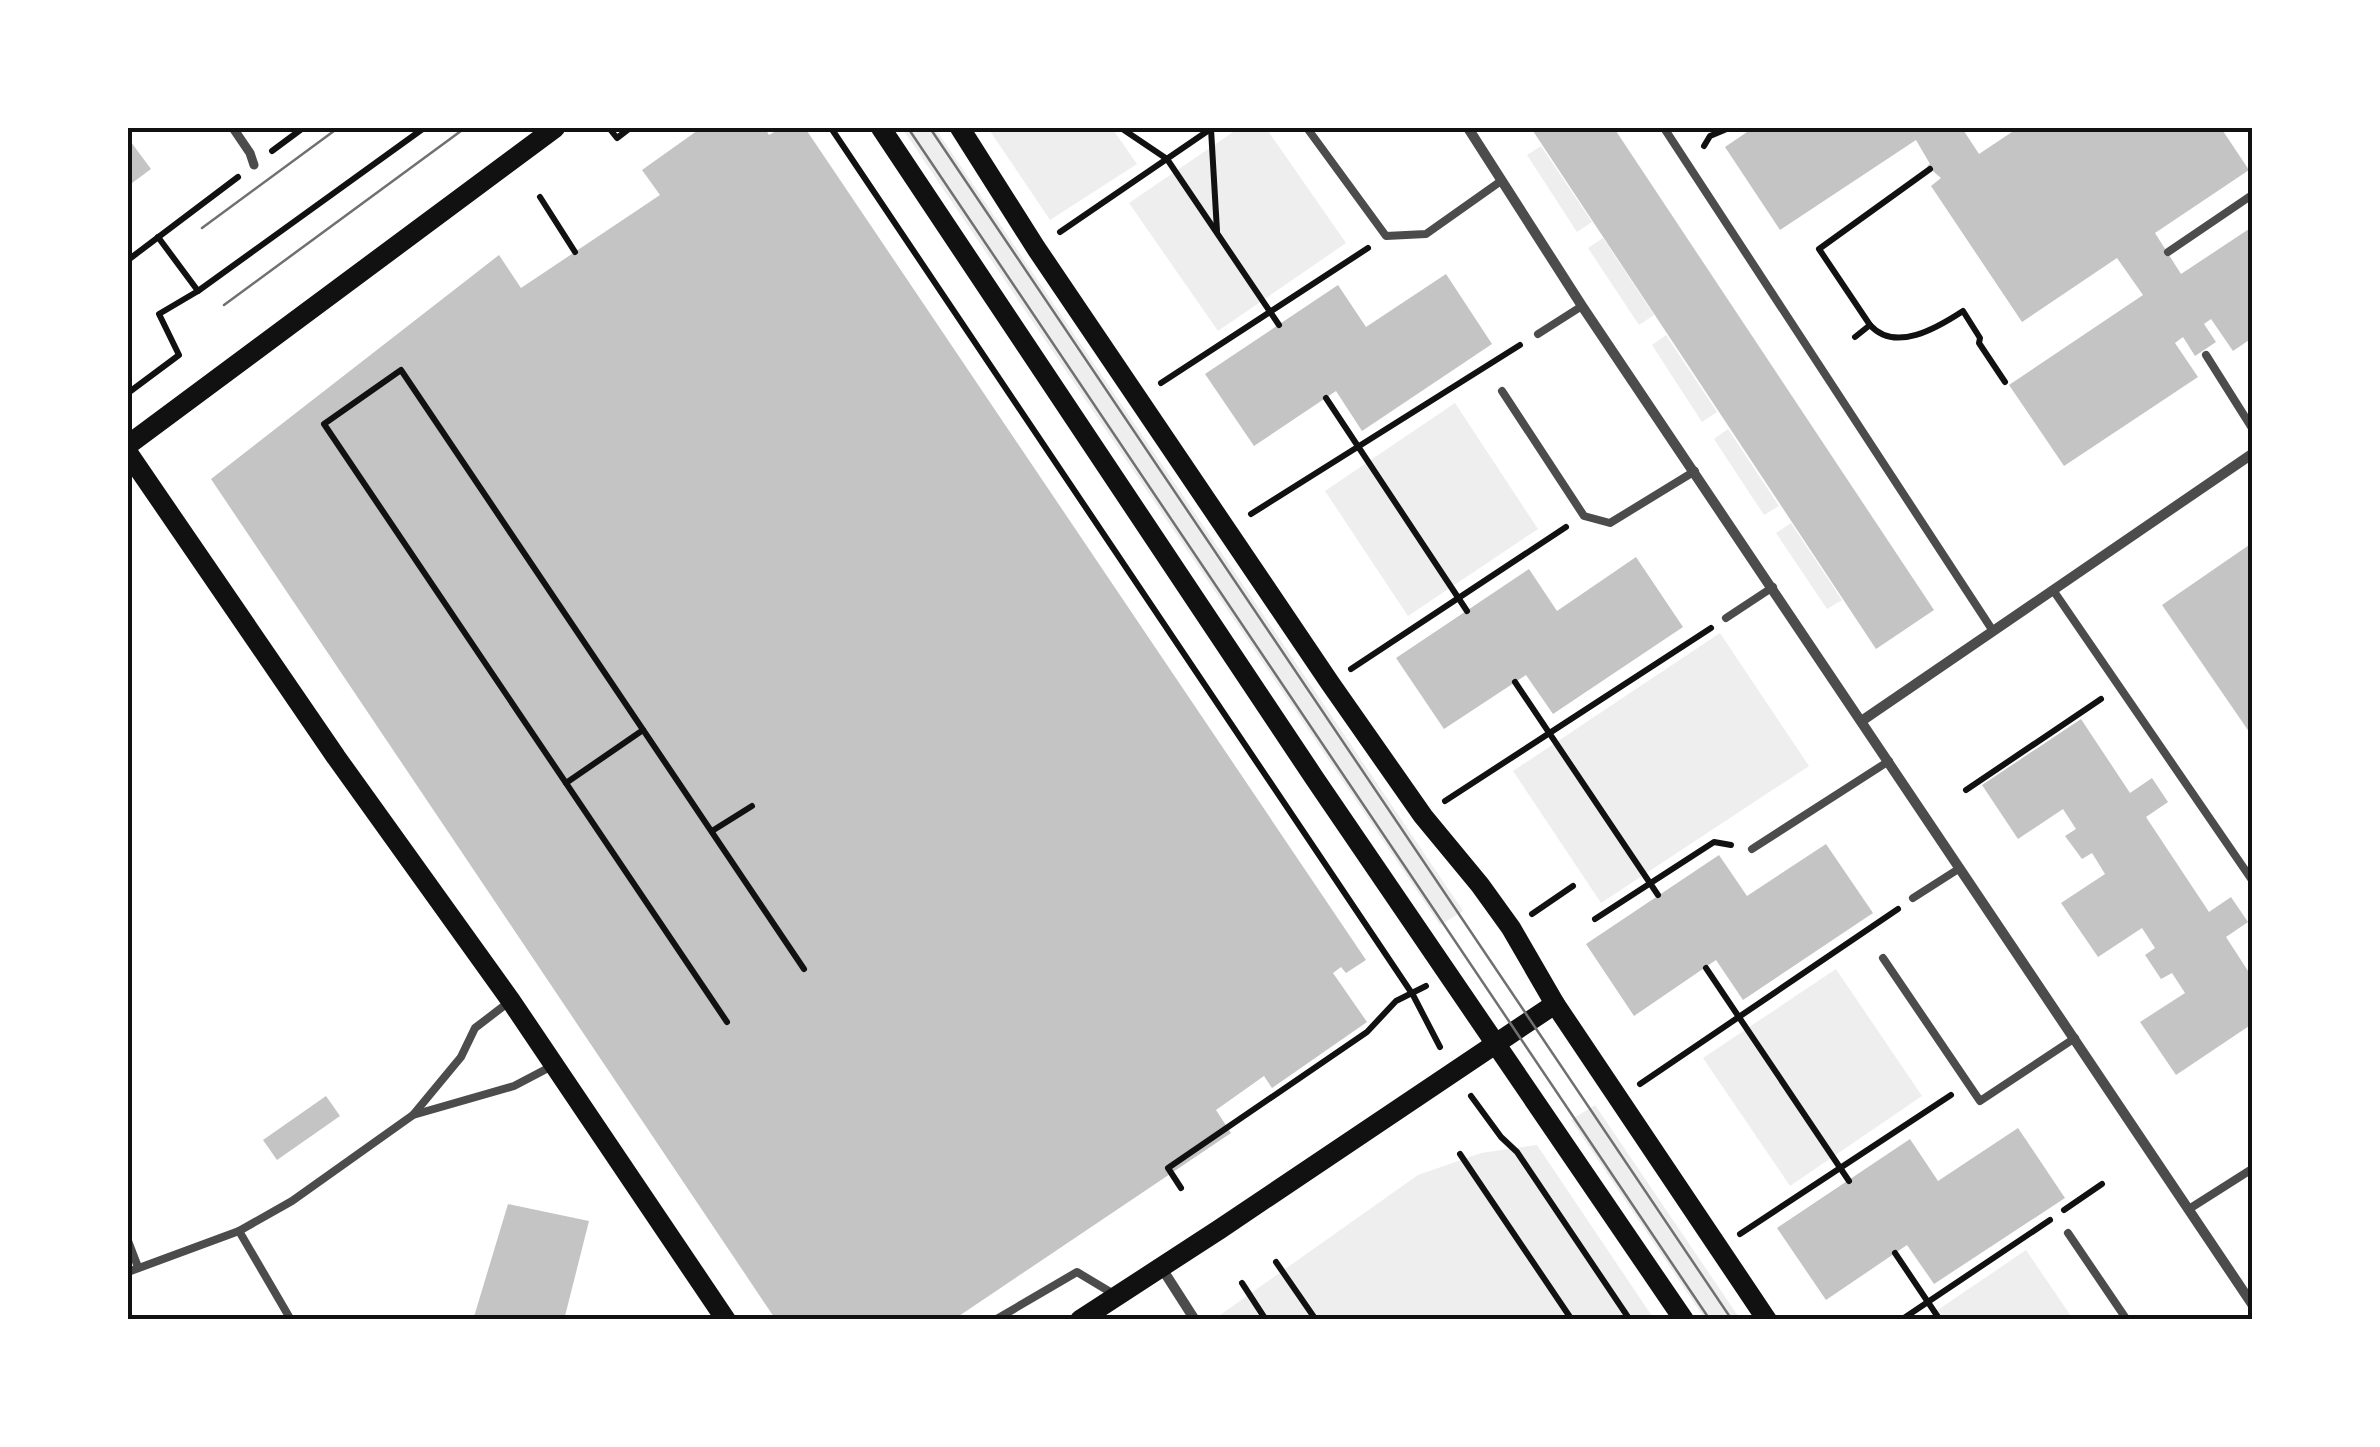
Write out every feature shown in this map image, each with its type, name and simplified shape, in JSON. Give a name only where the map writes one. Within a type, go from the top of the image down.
[{"type":"main road","points":[[128,445],[555,128]]},
{"type":"main road","points":[[881,128],[1684,1320]]},
{"type":"main road","points":[[960,128],[1036,248],[1330,683],[1423,816],[1490,900],[1554,1004],[1768,1320]]},
{"type":"main road","points":[[128,453],[336,757],[511,1001],[726,1320]]},
{"type":"main road","points":[[1080,1320],[1554,1004]]},
{"type":"street","points":[[234,128],[254,165]]},
{"type":"street","points":[[1468,128],[1582,306],[2252,1304]]},
{"type":"street","points":[[1863,720],[2252,454]]},
{"type":"street","points":[[1161,1267],[1196,1320]]},
{"type":"lane","points":[[1308,128],[1386,236],[1426,234],[1501,181]]},
{"type":"lane","points":[[1664,128],[1993,631]]},
{"type":"lane","points":[[2168,252],[2252,196]]},
{"type":"lane","points":[[1538,334],[1582,306]]},
{"type":"lane","points":[[2206,355],[2252,428]]},
{"type":"lane","points":[[1502,391],[1584,516],[1610,523],[1695,471]]},
{"type":"lane","points":[[1726,618],[1773,587]]},
{"type":"lane","points":[[2053,590],[2252,880]]},
{"type":"lane","points":[[1752,849],[1889,761]]},
{"type":"lane","points":[[1913,898],[1960,868]]},
{"type":"lane","points":[[1883,958],[1980,1100],[2076,1038]]},
{"type":"lane","points":[[128,1272],[239,1231],[292,1201],[413,1115],[461,1058],[474,1028],[511,1001]]},
{"type":"lane","points":[[413,1115],[514,1086],[554,1065]]},
{"type":"lane","points":[[2189,1209],[2252,1168]]},
{"type":"lane","points":[[239,1231],[291,1320]]},
{"type":"lane","points":[[2068,1232],[2127,1320]]},
{"type":"lane","points":[[128,1241],[138,1268]]},
{"type":"lane","points":[[995,1320],[1077,1272],[1116,1296]]},
{"type":"path","points":[[128,260],[303,128]]},
{"type":"path","points":[[128,393],[178,355],[159,314],[198,291],[424,128]]},
{"type":"path","points":[[610,128],[617,138],[630,128]]},
{"type":"path","points":[[831,128],[1412,995],[1453,1072],[1501,1137],[1517,1152],[1630,1320]]},
{"type":"path","points":[[1122,128],[1167,159],[1280,325]]},
{"type":"path","points":[[1036,248],[1211,128]]},
{"type":"path","points":[[1211,128],[1218,233]]},
{"type":"path","points":[[1703,157],[1710,136],[1729,128]]},
{"type":"path","points":[[1930,169],[1819,249],[1880,336],[1895,340],[1910,336],[1963,311],[2006,382]]},
{"type":"path","points":[[540,196],[576,252]]},
{"type":"path","points":[[1138,398],[1386,236]]},
{"type":"path","points":[[158,237],[198,291]]},
{"type":"path","points":[[1855,337],[1870,325]]},
{"type":"path","points":[[1226,530],[1538,334]]},
{"type":"path","points":[[727,1022],[324,424],[401,370],[804,968]]},
{"type":"path","points":[[1326,398],[1466,611]]},
{"type":"path","points":[[1330,683],[1584,516]]},
{"type":"path","points":[[1423,816],[1726,618]]},
{"type":"path","points":[[1515,682],[1658,896]]},
{"type":"path","points":[[1966,790],[2119,687]]},
{"type":"path","points":[[566,783],[644,730]]},
{"type":"path","points":[[712,831],[752,806]]},
{"type":"path","points":[[1595,919],[1714,842],[1752,849]]},
{"type":"path","points":[[1527,917],[1572,886]]},
{"type":"path","points":[[1618,1099],[1913,898]]},
{"type":"path","points":[[1706,968],[1848,1180]]},
{"type":"path","points":[[1181,1188],[1168,1168],[1367,1032],[1396,1001],[1427,985]]},
{"type":"path","points":[[1719,1248],[1968,1083]]},
{"type":"path","points":[[1460,1154],[1572,1320]]},
{"type":"path","points":[[1901,1320],[2102,1184]]},
{"type":"path","points":[[1895,1253],[1940,1320]]},
{"type":"path","points":[[1276,1262],[1316,1320]]},
{"type":"path","points":[[1242,1283],[1266,1320]]},
{"type":"shaded area","points":[[902,128],[935,128],[1463,911],[1440,925]]},
{"type":"shaded area","points":[[988,128],[1112,128],[1137,164],[1050,220]]},
{"type":"shaded area","points":[[1239,128],[1266,128],[1346,243],[1218,331],[1129,203]]},
{"type":"shaded area","points":[[1541,146],[1592,222],[1577,232],[1527,155]]},
{"type":"shaded area","points":[[1603,238],[1654,315],[1639,325],[1588,248]]},
{"type":"shaded area","points":[[1666,335],[1717,412],[1702,422],[1652,345]]},
{"type":"shaded area","points":[[1455,403],[1538,529],[1408,616],[1325,491]]},
{"type":"shaded area","points":[[1728,429],[1779,506],[1764,515],[1714,439]]},
{"type":"shaded area","points":[[1791,523],[1842,600],[1827,609],[1776,533]]},
{"type":"shaded area","points":[[1720,633],[1809,766],[1601,903],[1513,771]]},
{"type":"shaded area","points":[[1836,969],[1922,1096],[1790,1186],[1703,1058]]},
{"type":"shaded area","points":[[1595,1105],[1740,1319],[1705,1319],[1571,1120]]},
{"type":"shaded area","points":[[1537,1145],[1654,1319],[1223,1320],[1220,1315],[1418,1175],[1481,1153]]},
{"type":"shaded area","points":[[2026,1250],[2073,1319],[1923,1320]]},
{"type":"building","points":[[701,128],[769,128],[769,135],[781,128],[805,128],[1366,960],[1346,973],[1341,967],[1333,973],[1367,1022],[1272,1088],[1264,1076],[1216,1110],[1231,1133],[953,1320],[776,1320],[211,479],[499,255],[521,288],[660,195],[642,170]]},
{"type":"building","points":[[1531,128],[1614,128],[1934,610],[1876,649]]},
{"type":"building","points":[[1753,128],[1962,128],[1979,154],[2018,128],[2221,128],[2249,170],[2155,233],[2181,274],[2252,227],[2252,338],[2233,351],[2211,319],[2204,324],[2216,342],[2195,356],[2183,337],[2175,343],[2198,377],[2064,466],[2009,385],[2143,295],[2117,258],[2022,322],[1931,186],[1941,178],[1927,166],[1930,164],[1916,140],[1780,230],[1725,147]]},
{"type":"building","points":[[128,138],[151,169],[128,186]]},
{"type":"building","points":[[1446,274],[1492,344],[1362,431],[1336,391],[1254,446],[1205,374],[1338,285],[1366,327]]},
{"type":"building","points":[[2252,543],[2252,736],[2162,605]]},
{"type":"building","points":[[1636,557],[1683,627],[1553,714],[1526,675],[1444,729],[1396,658],[1529,569],[1557,611]]},
{"type":"building","points":[[2081,719],[2130,793],[2152,778],[2168,802],[2146,817],[2209,912],[2231,897],[2248,922],[2226,937],[2252,977],[2252,1024],[2176,1075],[2140,1022],[2185,993],[2172,973],[2161,979],[2145,955],[2155,948],[2142,928],[2098,957],[2061,903],[2105,874],[2092,853],[2082,859],[2065,836],[2076,829],[2063,809],[2018,839],[1982,785]]},
{"type":"building","points":[[1826,844],[1873,913],[1743,1000],[1716,960],[1634,1016],[1586,944],[1719,855],[1747,896]]},
{"type":"building","points":[[326,1096],[340,1116],[277,1160],[263,1140]]},
{"type":"building","points":[[2018,1128],[2065,1198],[1934,1284],[1907,1245],[1826,1300],[1777,1228],[1910,1139],[1938,1181]]},
{"type":"building","points":[[508,1204],[589,1221],[564,1320],[473,1320]]},
{"type":"tram line","points":[[202,228],[338,128]]},
{"type":"tram line","points":[[224,305],[465,128]]},
{"type":"tram line","points":[[908,128],[1710,1320]]},
{"type":"tram line","points":[[930,128],[1732,1320]]}]
